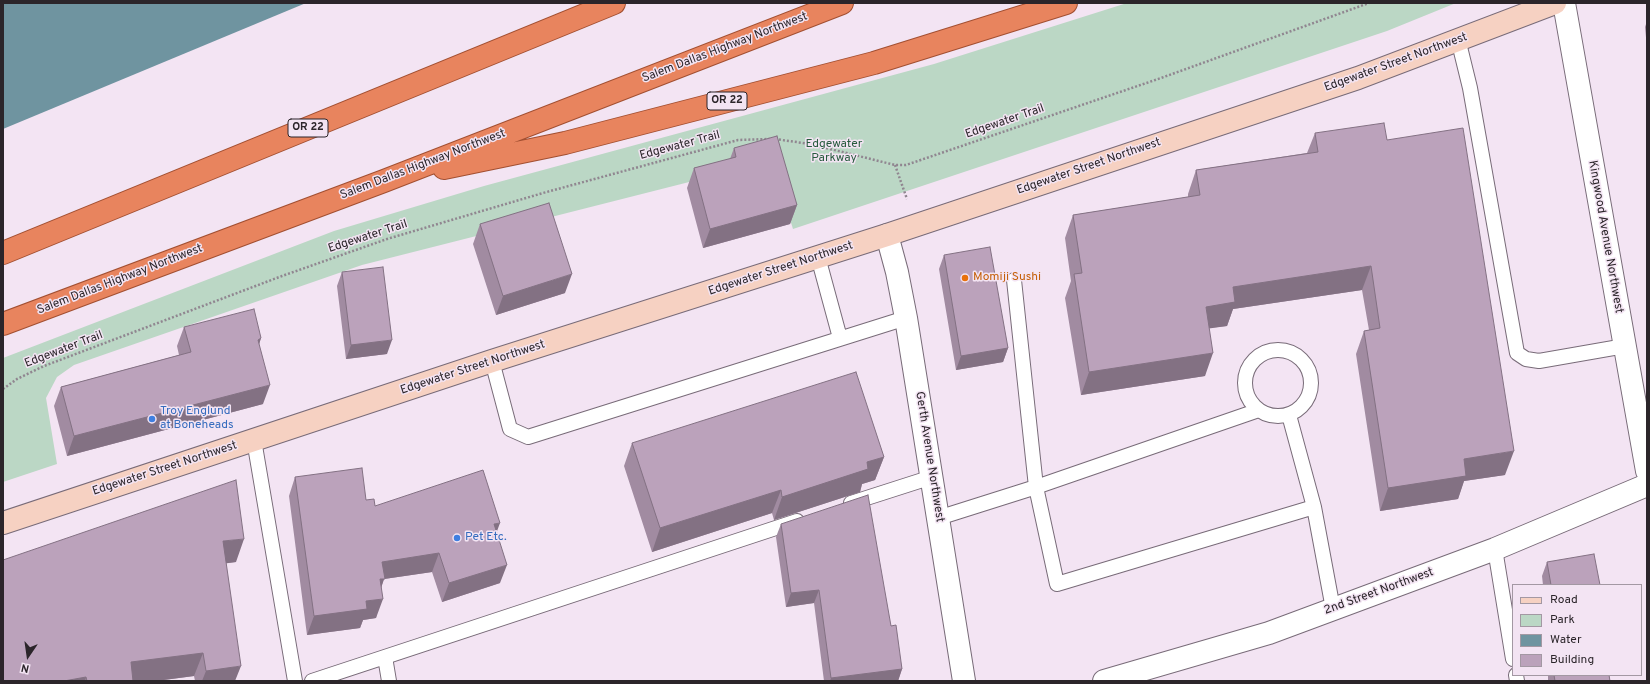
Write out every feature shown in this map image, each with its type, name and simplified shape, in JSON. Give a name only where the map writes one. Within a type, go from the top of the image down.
[{"type":"highway","name":"OR 22","points":[[3,253],[614,3]]},
{"type":"highway","name":"Salem Dallas Highway Northwest","points":[[3,324],[384,181],[842,3]]},
{"type":"highway","name":"OR 22","points":[[384,181],[565,143],[874,63],[1066,3]]},
{"type":"main road","name":"Edgewater Street Northwest","points":[[3,522],[492,361],[887,235],[1358,78],[1555,3]]},
{"type":"street","name":"Kingwood Avenue Northwest","points":[[1564,3],[1647,471]]},
{"type":"street","name":"Gerth Avenue Northwest","points":[[887,235],[898,272],[906,318],[964,681]]},
{"type":"street","name":"2nd Street Northwest","points":[[1104,681],[1268,633],[1495,549],[1647,485]]},
{"type":"lane","points":[[1458,39],[1470,88],[1517,353],[1526,359],[1539,361],[1625,346]]},
{"type":"lane","points":[[818,257],[840,338]]},
{"type":"lane","points":[[1014,280],[1036,487],[1057,584],[1314,507]]},
{"type":"lane","points":[[492,361],[510,429],[528,438],[906,318]]},
{"type":"lane","points":[[1281,350],[1292,353],[1301,359],[1308,368],[1311,379],[1311,390],[1299,409],[1289,415],[1268,415],[1259,410],[1251,402],[1247,393],[1245,382],[1247,372],[1252,362],[1270,351],[1281,350]]},
{"type":"lane","points":[[938,518],[1036,487],[1259,410]]},
{"type":"lane","points":[[1289,415],[1314,507],[1333,609]]},
{"type":"lane","points":[[254,440],[296,681]]},
{"type":"lane","points":[[835,509],[932,476]]},
{"type":"lane","points":[[312,681],[812,516]]},
{"type":"lane","points":[[1495,549],[1512,653]]},
{"type":"lane","points":[[385,657],[389,681]]},
{"type":"path","name":"Edgewater Trail","points":[[3,389],[17,379],[44,366],[282,276],[387,239],[543,193],[738,140],[762,138],[788,140],[895,165],[906,165],[930,158],[1369,3]]},
{"type":"path","points":[[895,165],[916,225]]},
{"type":"green space","name":"Edgewater Parkway","points":[[1127,3],[1456,3],[1387,31],[793,229],[772,161],[362,265],[74,365],[57,377],[46,398],[57,464],[3,482],[3,358],[334,231],[484,186],[934,64]]},
{"type":"water","points":[[3,3],[306,3],[3,129]]},
{"type":"building","points":[[1384,123],[1387,140],[1463,128],[1514,451],[1464,459],[1466,476],[1388,488],[1364,331],[1380,328],[1371,266],[1233,287],[1235,302],[1206,307],[1213,353],[1089,372],[1074,274],[1082,273],[1073,215],[1200,195],[1196,170],[1318,152],[1315,133]]},
{"type":"building","points":[[777,136],[797,205],[710,229],[694,168],[736,157],[734,148]]},
{"type":"building","points":[[549,203],[572,274],[503,296],[480,224]]},
{"type":"building","points":[[990,247],[1008,348],[961,356],[944,255]]},
{"type":"building","points":[[383,267],[392,340],[351,345],[342,272]]},
{"type":"building","points":[[254,309],[261,338],[258,340],[270,385],[74,436],[61,387],[191,352],[184,327]]},
{"type":"building","points":[[856,372],[884,457],[867,462],[868,469],[782,497],[781,490],[660,528],[632,443]]},
{"type":"building","points":[[362,468],[366,500],[374,499],[375,506],[483,470],[500,523],[494,524],[507,565],[449,583],[439,553],[382,562],[385,579],[380,579],[383,599],[366,601],[367,609],[314,616],[295,477]]},
{"type":"building","points":[[236,480],[244,539],[223,541],[241,666],[206,671],[203,653],[131,662],[133,681],[87,681],[86,677],[64,681],[3,681],[3,560]]},
{"type":"building","points":[[868,495],[891,626],[896,625],[902,669],[831,678],[819,590],[791,593],[781,524]]},
{"type":"building","points":[[1594,554],[1600,584],[1551,584],[1547,562]]},
{"type":"building","points":[[1554,676],[1609,676],[1610,681],[1555,681]]},
{"type":"place","name":"Momiji Sushi","points":[[965,278]]},
{"type":"place","name":"Troy Englund at Boneheads","points":[[152,419]]},
{"type":"place","name":"Pet Etc.","points":[[457,538]]}]
